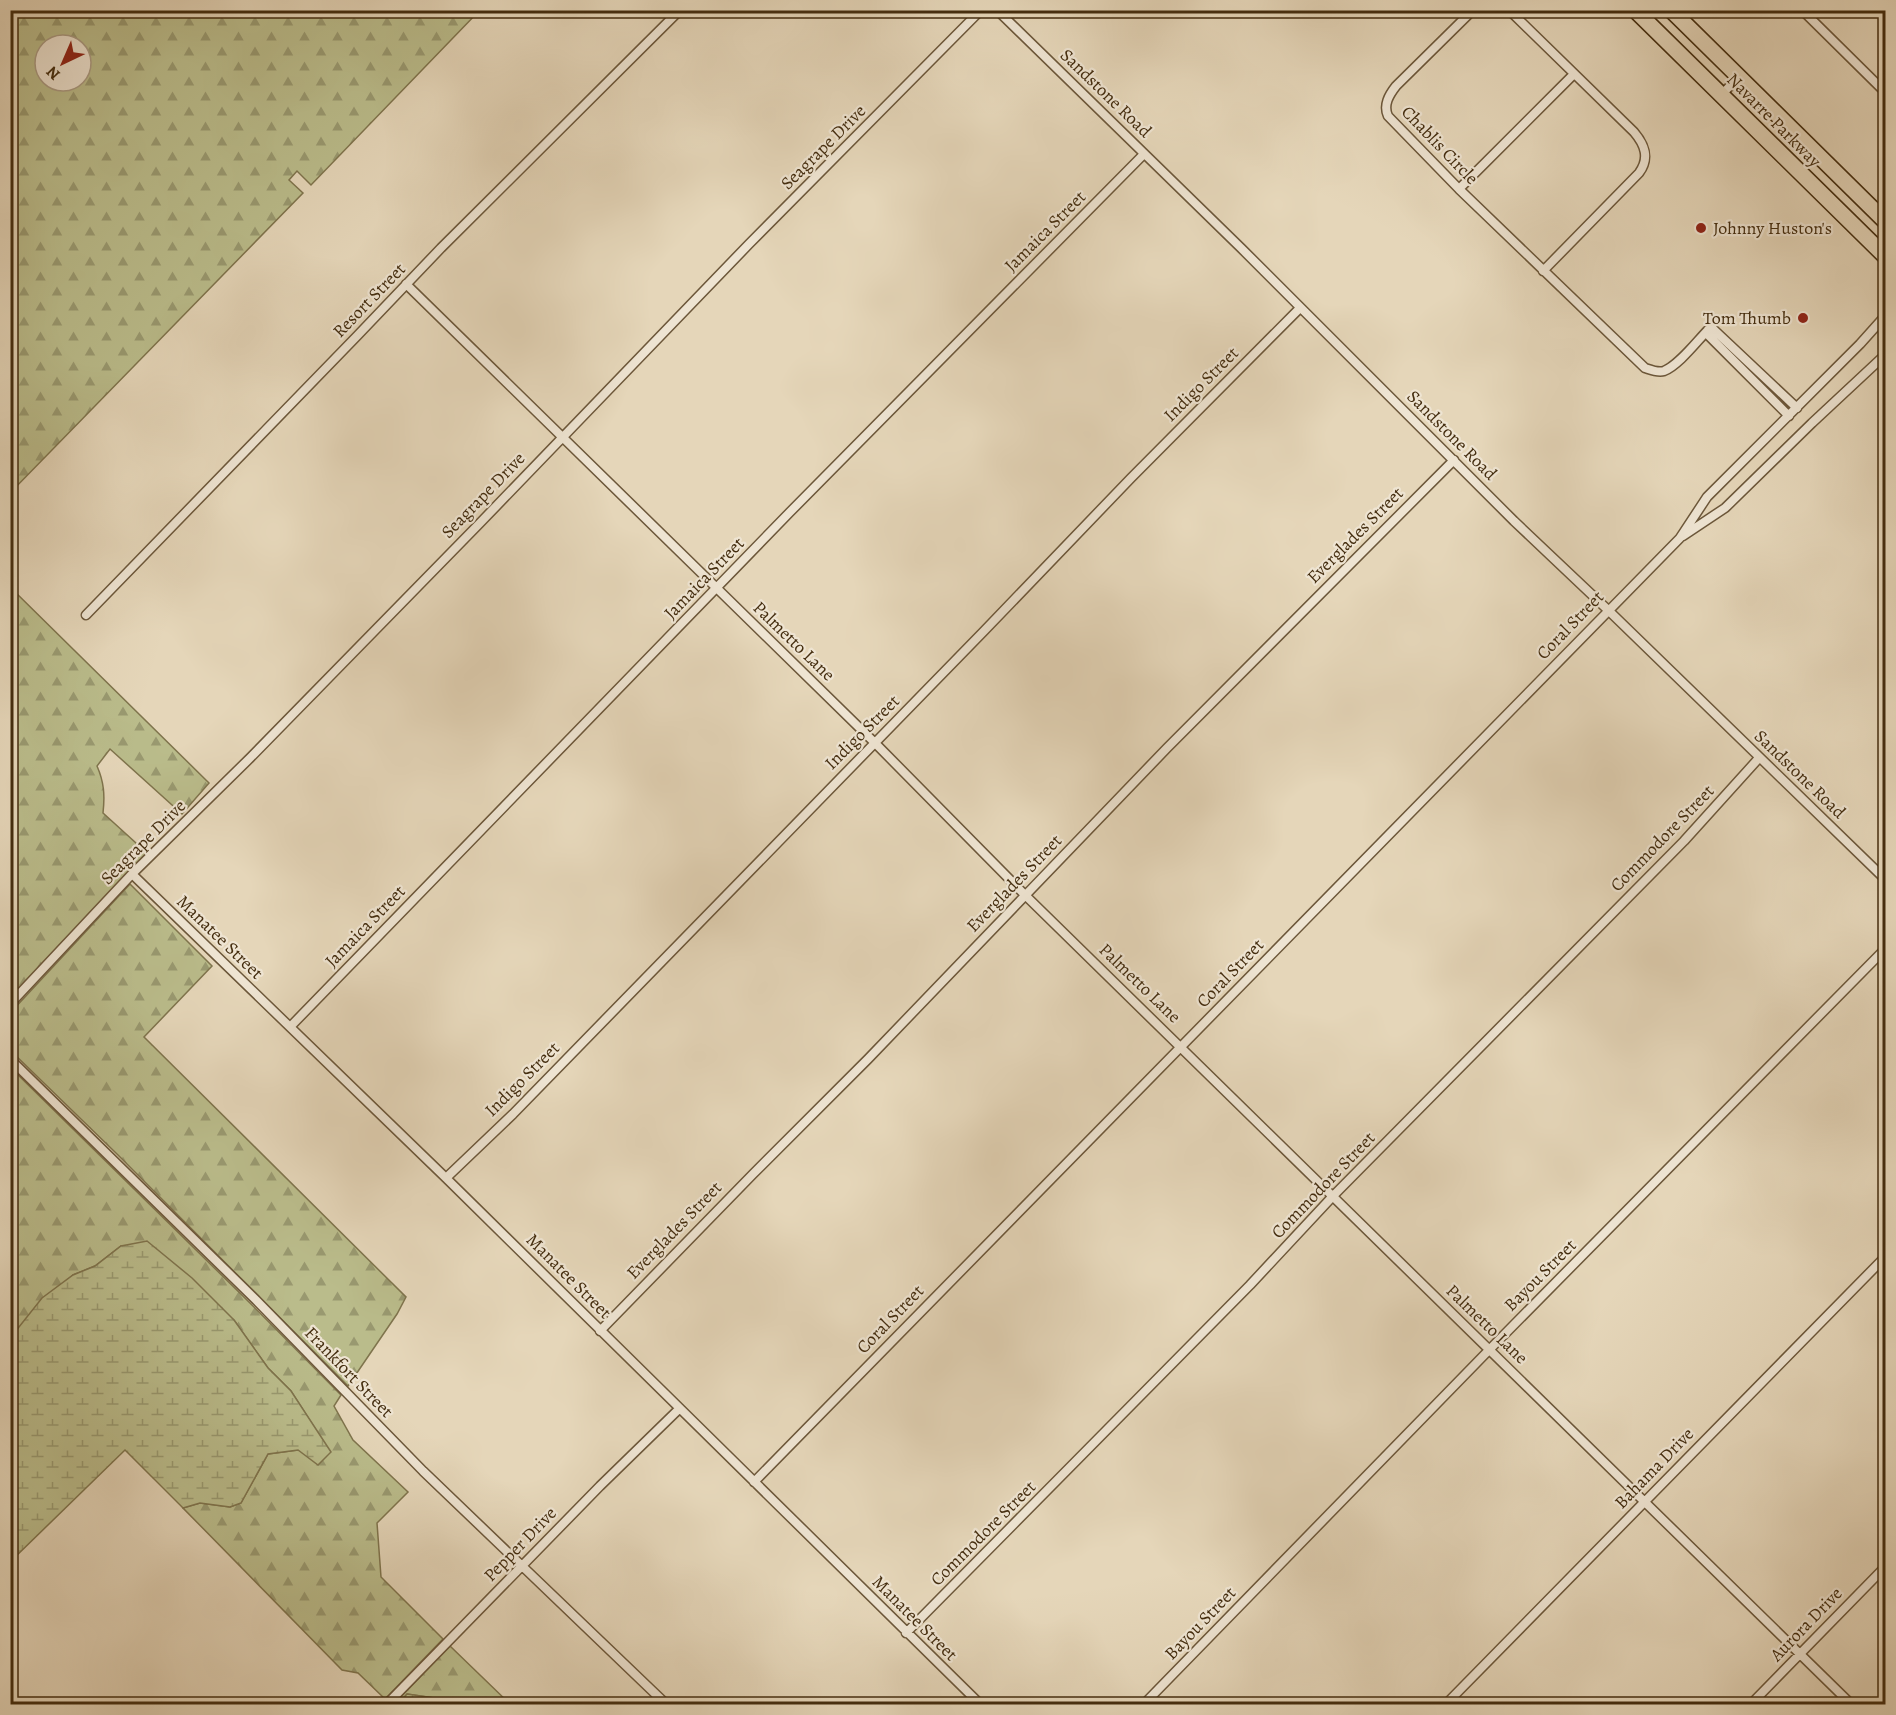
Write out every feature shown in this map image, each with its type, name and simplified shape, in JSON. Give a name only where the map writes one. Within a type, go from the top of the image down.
[{"type":"highway","name":"Navarre Parkway","points":[[1635,10],[1886,257]]},
{"type":"highway","name":"Navarre Parkway","points":[[1671,10],[1886,222]]},
{"type":"street","name":"Resort Street","points":[[86,615],[441,248],[680,10]]},
{"type":"street","name":"Seagrape Drive","points":[[10,1004],[132,874],[250,758],[749,244],[981,10]]},
{"type":"street","name":"Sandstone Road","points":[[997,10],[1514,521],[1886,880]]},
{"type":"street","name":"Chablis Circle","points":[[1473,10],[1396,86],[1387,100],[1388,116],[1459,189],[1642,365],[1650,370],[1664,371],[1676,363],[1708,330]]},
{"type":"street","points":[[1509,10],[1634,132],[1641,141],[1646,157],[1639,173],[1543,271]]},
{"type":"street","points":[[1802,10],[1886,93]]},
{"type":"street","points":[[1459,189],[1574,74]]},
{"type":"street","points":[[1720,95],[1739,78]]},
{"type":"street","name":"Jamaica Street","points":[[290,1028],[716,589],[1144,154]]},
{"type":"street","name":"Palmetto Lane","points":[[406,285],[875,742],[1025,895],[1851,1704]]},
{"type":"street","name":"Indigo Street","points":[[446,1178],[513,1114],[1131,478],[1300,308]]},
{"type":"street","name":"Coral Street","points":[[1680,538],[1707,497],[1886,315]]},
{"type":"street","points":[[1789,416],[1708,335],[1708,330],[1713,329],[1797,408]]},
{"type":"street","name":"Coral Street","points":[[754,1482],[1680,538],[1725,508],[1886,354]]},
{"type":"street","name":"Everglades Street","points":[[600,1331],[744,1182],[868,1059],[1176,739],[1454,460]]},
{"type":"street","name":"Commodore Street","points":[[906,1633],[1684,841],[1759,758]]},
{"type":"street","name":"Manatee Street","points":[[132,874],[446,1178],[980,1704]]},
{"type":"street","name":"Bayou Street","points":[[1144,1704],[1886,948]]},
{"type":"street","name":"Frankfort Street","points":[[10,1059],[231,1275],[423,1471],[666,1704]]},
{"type":"street","name":"Bahama Drive","points":[[1446,1704],[1886,1256]]},
{"type":"street","name":"Pepper Drive","points":[[387,1704],[522,1565],[680,1409]]},
{"type":"street","name":"Aurora Drive","points":[[1751,1704],[1886,1566]]},
{"type":"green space","points":[[11,10],[479,11],[311,185],[297,171],[289,180],[303,193],[11,492]]},
{"type":"green space","points":[[10,587],[209,783],[182,814],[110,749],[97,766],[103,789],[103,813],[147,853],[11,997]]},
{"type":"green space","points":[[130,884],[212,966],[144,1037],[406,1297],[348,1386],[11,1051],[11,1012]]},
{"type":"green space","points":[[10,1067],[341,1395],[334,1406],[353,1440],[408,1492],[377,1523],[381,1577],[443,1639],[385,1699],[358,1673],[342,1670],[183,1508],[200,1503],[230,1507],[241,1503],[268,1454],[298,1450],[330,1452],[291,1391],[268,1368],[234,1320],[121,1246],[95,1266],[73,1275],[11,1337]]},
{"type":"green space","points":[[147,1241],[192,1278],[234,1320],[268,1368],[291,1391],[331,1452],[318,1465],[298,1450],[268,1454],[241,1503],[230,1507],[200,1503],[183,1508],[125,1450],[11,1561],[11,1337],[42,1298],[73,1275],[95,1266],[121,1246]]},
{"type":"green space","points":[[450,1646],[510,1704],[440,1704],[434,1698],[407,1694],[398,1704],[394,1704]]},
{"type":"green space","points":[[407,1694],[434,1698],[440,1704],[398,1704]]},
{"type":"place","name":"Johnny Huston's","points":[[1701,228]]},
{"type":"place","name":"Tom Thumb","points":[[1803,318]]}]
